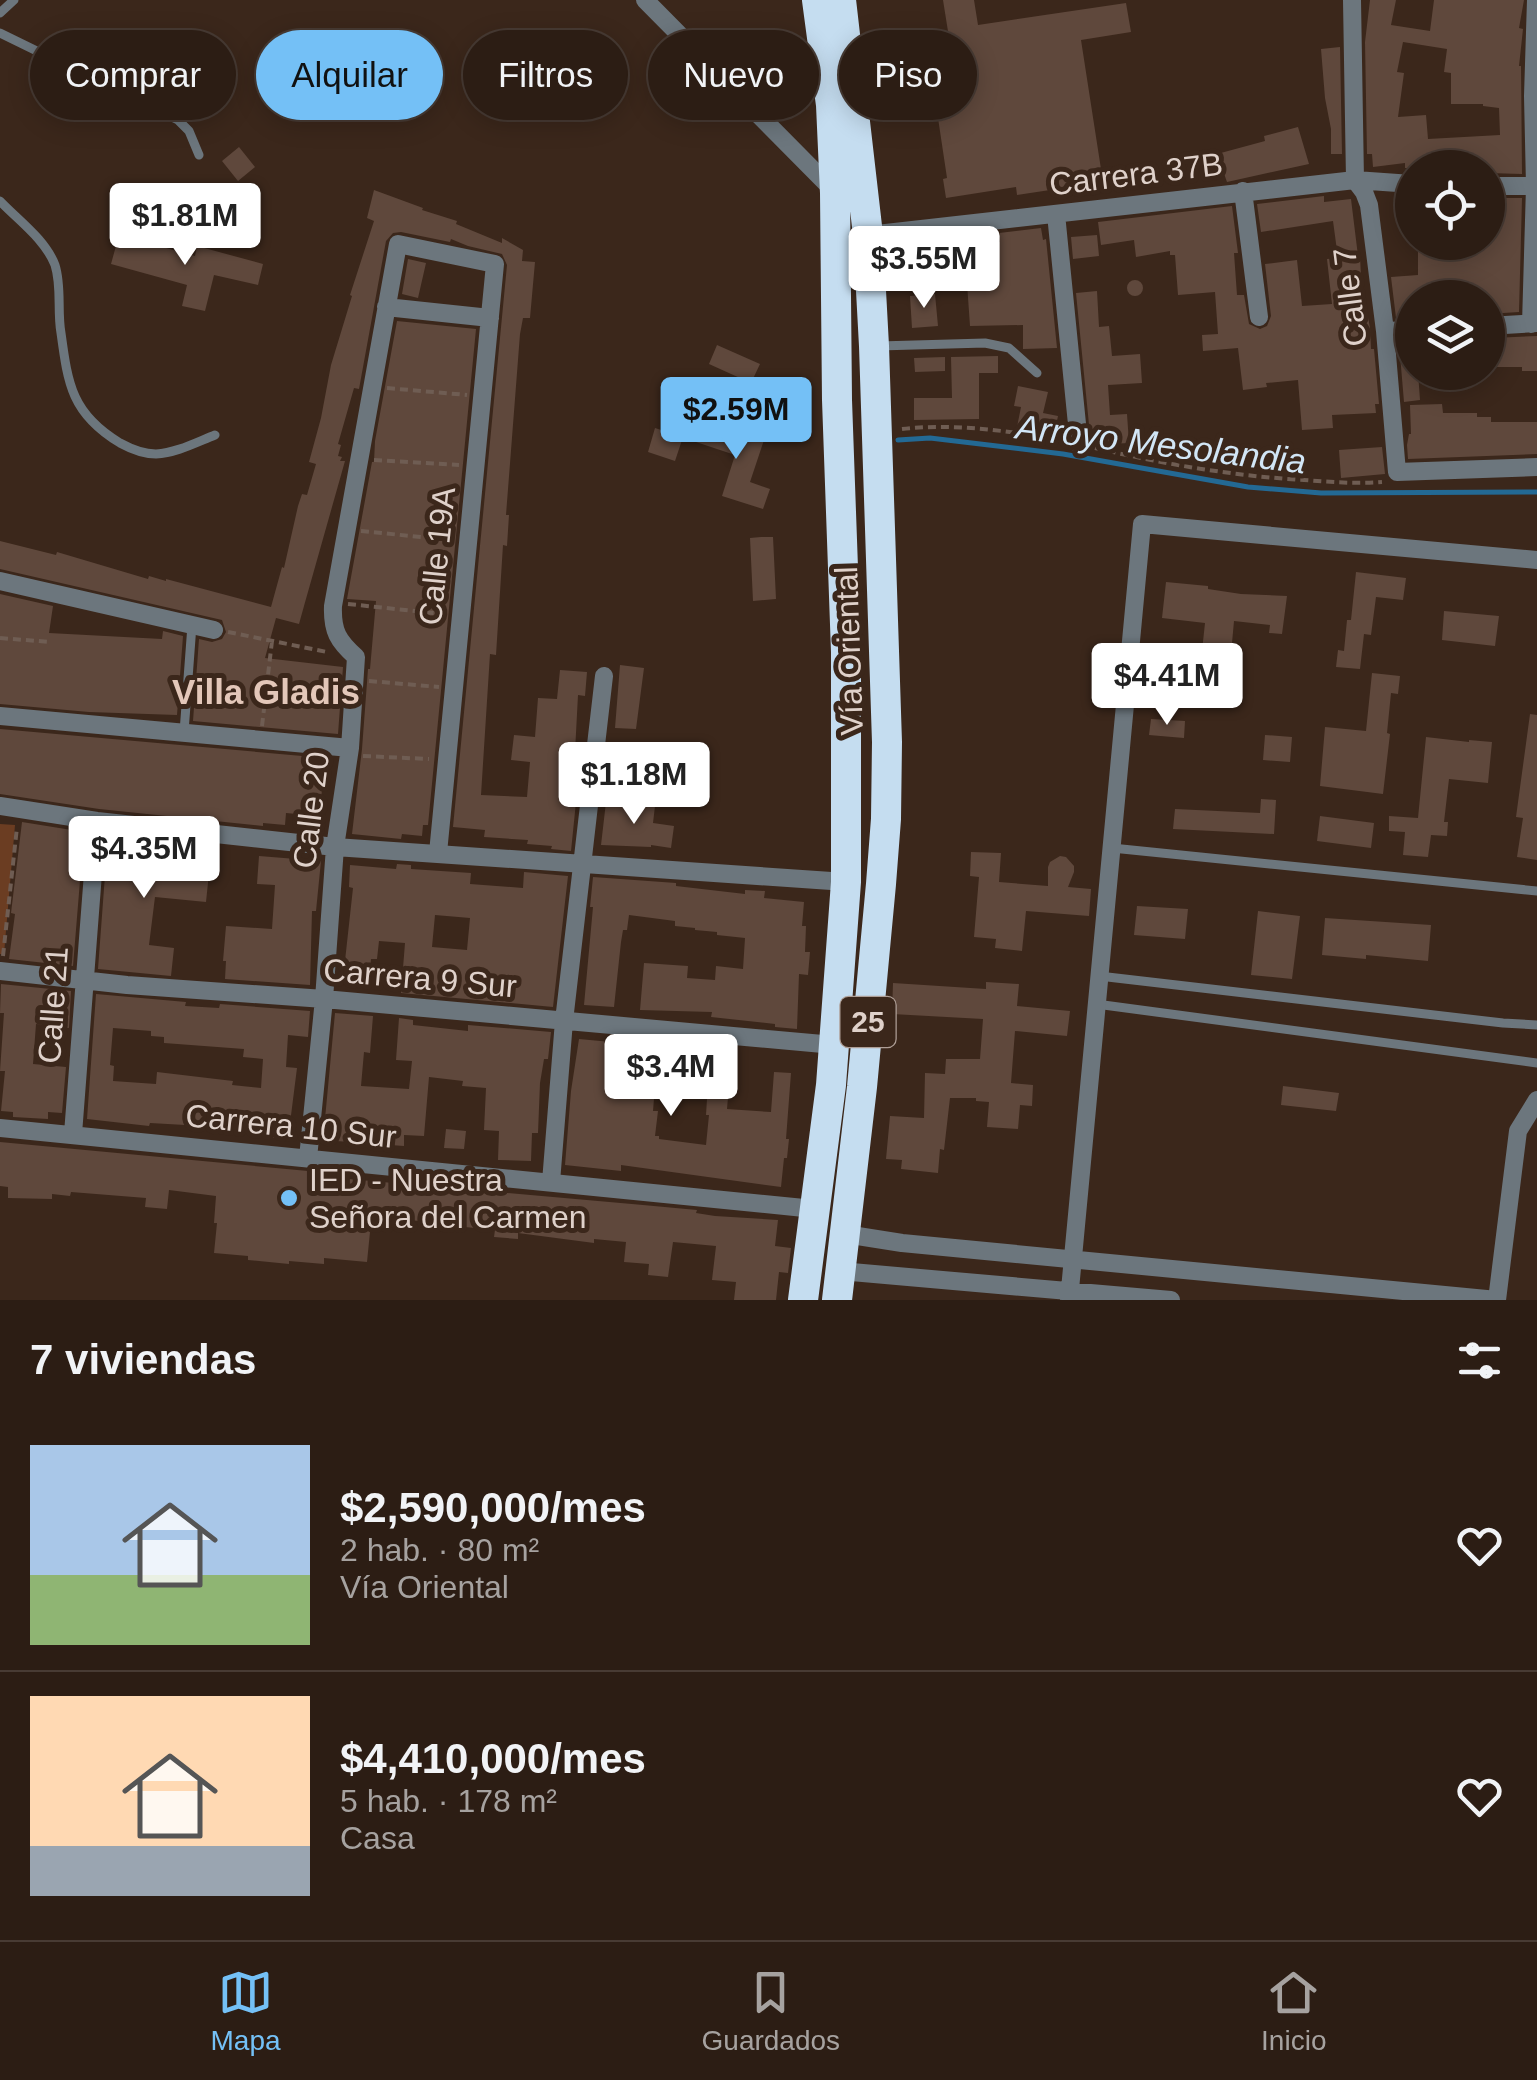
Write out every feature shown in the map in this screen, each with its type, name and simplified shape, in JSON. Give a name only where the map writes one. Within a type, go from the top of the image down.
[{"type":"highway","name":"Vía Oriental","points":[[803,1300],[834,1045],[846,882],[846,652],[836,382],[836,192],[817,0]]},
{"type":"highway","name":"Vía Oriental","points":[[839,1285],[862,1087],[886,819],[887,742],[868,236],[841,0]]},
{"type":"street","points":[[644,0],[836,192]]},
{"type":"street","name":"Calle 7","points":[[1352,0],[1355,180],[1369,205],[1397,472]]},
{"type":"street","points":[[1505,325],[1534,324],[1536,186],[1532,96],[1536,0]]},
{"type":"street","name":"Carrera 37B","points":[[868,236],[1243,191],[1355,180],[1395,183]]},
{"type":"street","points":[[1505,186],[1536,186]]},
{"type":"street","points":[[1243,191],[1259,317]]},
{"type":"street","points":[[1056,214],[1079,444]]},
{"type":"street","name":"Calle 19A","points":[[386,307],[398,244],[495,264],[438,853]]},
{"type":"street","points":[[356,657],[335,636],[332,621],[386,307],[490,318]]},
{"type":"street","points":[[1385,331],[1395,331]]},
{"type":"street","points":[[1397,472],[1537,467]]},
{"type":"street","points":[[1069,1296],[1142,524],[1537,560]]},
{"type":"street","points":[[0,581],[214,630]]},
{"type":"street","name":"Calle 20","points":[[308,1158],[356,657]]},
{"type":"street","points":[[552,1182],[564,1021],[604,676]]},
{"type":"street","points":[[0,716],[349,752]]},
{"type":"street","points":[[10,808],[97,822],[335,846],[846,882]]},
{"type":"street","name":"Calle 21","points":[[74,1134],[97,822]]},
{"type":"street","points":[[0,971],[0,985]]},
{"type":"street","name":"Carrera 9 Sur","points":[[0,971],[834,1045]]},
{"type":"street","points":[[845,1234],[902,1243],[1497,1300],[1518,1130],[1537,1100]]},
{"type":"street","name":"Carrera 10 Sur","points":[[0,1128],[814,1209]]},
{"type":"street","points":[[839,1285],[1170,1300]]},
{"type":"lane","points":[[0,13],[14,0]]},
{"type":"lane","points":[[0,33],[178,120],[189,131],[200,155]]},
{"type":"lane","points":[[0,201],[38,238],[52,258],[57,271],[68,377],[83,413],[107,435],[142,452],[164,453],[214,435]]},
{"type":"lane","points":[[874,346],[985,343],[1009,348],[1037,373]]},
{"type":"lane","points":[[184,733],[192,625]]},
{"type":"lane","points":[[1111,848],[1537,892]]},
{"type":"lane","points":[[1099,976],[1537,1025]]},
{"type":"lane","points":[[1096,1004],[1537,1063]]},
{"type":"path","points":[[372,386],[482,396]]},
{"type":"path","points":[[877,432],[923,427],[987,428],[1253,478],[1360,484],[1387,482],[1397,472]]},
{"type":"path","points":[[359,459],[476,466]]},
{"type":"path","points":[[346,529],[468,542]]},
{"type":"path","points":[[334,602],[461,616]]},
{"type":"path","points":[[214,630],[356,657]]},
{"type":"path","points":[[0,638],[50,642]]},
{"type":"path","points":[[260,740],[272,641]]},
{"type":"path","points":[[354,680],[454,688]]},
{"type":"path","points":[[349,752],[447,760]]},
{"type":"path","points":[[0,971],[10,808]]},
{"type":"shaded area","points":[[0,824],[15,825],[4,954],[0,954]]},
{"type":"building","points":[[943,0],[974,0],[978,25],[1126,3],[1131,32],[1081,40],[1103,182],[1017,195],[1016,187],[946,198],[938,120],[977,120],[977,30],[948,30]]},
{"type":"building","points":[[1370,0],[1396,0],[1391,25],[1430,31],[1434,0],[1524,0],[1519,28],[1523,29],[1519,66],[1522,174],[1505,174],[1505,150],[1395,150],[1395,164],[1373,167],[1372,154],[1367,154],[1365,42]],"holes":[[[1403,42],[1447,49],[1444,72],[1451,73],[1451,104],[1499,108],[1500,135],[1428,139],[1426,115],[1398,117],[1404,73],[1397,72]]]},
{"type":"building","points":[[1340,47],[1342,154],[1331,154],[1321,49]]},
{"type":"building","points":[[1298,127],[1309,164],[1227,182],[1217,154]]},
{"type":"building","points":[[239,147],[255,167],[238,181],[222,161]]},
{"type":"building","points":[[374,190],[457,221],[456,224],[502,243],[502,238],[523,250],[522,261],[535,262],[530,318],[523,318],[520,334],[507,546],[503,545],[496,655],[490,654],[481,795],[527,797],[530,762],[511,760],[514,735],[535,737],[538,698],[557,699],[560,670],[587,672],[585,696],[578,695],[574,771],[577,792],[571,851],[527,844],[528,840],[484,837],[485,830],[453,827],[507,265],[502,254],[451,239],[450,242],[401,232],[393,233],[386,241],[359,389],[354,388],[338,444],[340,461],[345,461],[299,624],[276,618],[265,658],[343,667],[338,734],[193,721],[199,639],[222,639],[226,632],[222,620],[0,569],[0,541],[271,607],[298,506],[302,494],[307,495],[316,464],[309,462],[331,365],[374,221],[367,218]]},
{"type":"building","points":[[222,193],[237,209],[208,238],[192,222]]},
{"type":"building","points":[[1324,196],[1324,202],[1351,199],[1379,404],[1375,404],[1376,413],[1332,415],[1333,428],[1302,430],[1298,380],[1243,390],[1238,348],[1203,351],[1202,335],[1218,334],[1215,292],[1178,295],[1175,255],[1170,255],[1170,251],[1136,257],[1134,240],[1101,245],[1098,222],[1232,206],[1238,253],[1234,253],[1237,295],[1244,295],[1249,324],[1260,329],[1267,326],[1271,316],[1265,264],[1297,260],[1302,306],[1332,304],[1327,259],[1338,258],[1333,221],[1261,232],[1257,204]]},
{"type":"building","points":[[1505,198],[1522,198],[1519,312],[1505,313],[1505,280],[1395,280],[1395,310],[1391,277],[1418,275],[1418,260],[1505,260]]},
{"type":"building","points":[[1041,228],[1043,240],[1046,239],[1057,348],[1023,349],[1023,325],[970,326],[966,269],[981,268],[979,245],[1000,242],[999,233]]},
{"type":"building","points":[[119,235],[195,256],[197,246],[263,264],[258,285],[214,275],[205,311],[182,306],[187,285],[111,264]]},
{"type":"building","points":[[1097,235],[1099,256],[1073,259],[1071,237]]},
{"type":"building","points":[[408,259],[426,263],[418,298],[402,294]]},
{"type":"building","points":[[1135,280],[1143,288],[1135,296],[1127,288]]},
{"type":"building","points":[[1097,291],[1099,327],[1109,326],[1112,356],[1140,354],[1142,383],[1108,385],[1110,415],[1127,414],[1129,443],[1091,445],[1076,293]]},
{"type":"building","points":[[935,294],[938,326],[912,328],[910,296]]},
{"type":"building","points":[[397,321],[476,329],[428,825],[423,825],[422,836],[402,834],[401,839],[352,834],[376,601],[347,599]]},
{"type":"building","points":[[1537,336],[1537,371],[1505,367],[1505,337]]},
{"type":"building","points":[[717,345],[760,364],[751,383],[709,364]]},
{"type":"building","points":[[998,356],[998,373],[979,373],[979,419],[914,420],[914,398],[952,398],[951,357]]},
{"type":"building","points":[[945,357],[945,371],[915,372],[914,358]]},
{"type":"building","points":[[1018,386],[1048,392],[1043,413],[1058,416],[1054,435],[1017,427],[1021,407],[1014,406]]},
{"type":"building","points":[[1403,390],[1419,390],[1420,400],[1404,402]]},
{"type":"building","points":[[1442,404],[1443,413],[1477,413],[1477,417],[1491,417],[1491,422],[1537,422],[1537,454],[1408,459],[1410,405]]},
{"type":"building","points":[[700,420],[764,440],[750,482],[770,489],[763,509],[722,496],[735,455],[693,441]]},
{"type":"building","points":[[655,428],[683,437],[675,461],[648,452]]},
{"type":"building","points":[[1382,447],[1385,474],[1341,478],[1339,450]]},
{"type":"building","points":[[773,537],[776,599],[753,601],[750,538]]},
{"type":"building","points":[[1356,572],[1406,578],[1403,600],[1376,597],[1371,635],[1364,634],[1360,669],[1336,667],[1338,650],[1344,651],[1347,620],[1351,620]]},
{"type":"building","points":[[1166,582],[1241,594],[1287,596],[1282,634],[1269,633],[1270,625],[1234,621],[1231,654],[1202,651],[1205,623],[1162,618]]},
{"type":"building","points":[[0,594],[53,606],[49,633],[162,639],[163,631],[183,636],[177,715],[0,704]]},
{"type":"building","points":[[1444,611],[1499,616],[1495,646],[1442,640]]},
{"type":"building","points":[[620,665],[644,668],[636,729],[615,728]]},
{"type":"building","points":[[1372,673],[1400,676],[1398,694],[1391,693],[1383,794],[1320,786],[1325,727],[1366,731]]},
{"type":"building","points":[[1530,714],[1537,715],[1537,860],[1517,857],[1523,818],[1516,817]]},
{"type":"building","points":[[1151,719],[1185,721],[1184,738],[1149,735]]},
{"type":"building","points":[[0,729],[325,758],[327,790],[322,790],[319,816],[286,813],[285,825],[263,826],[0,794]]},
{"type":"building","points":[[1265,735],[1292,737],[1290,762],[1263,760]]},
{"type":"building","points":[[1426,737],[1492,742],[1488,783],[1449,779],[1444,822],[1448,822],[1447,836],[1431,835],[1428,857],[1403,855],[1405,832],[1389,831],[1389,816],[1418,818]]},
{"type":"building","points":[[1261,799],[1276,800],[1274,834],[1173,829],[1175,809],[1260,813]]},
{"type":"building","points":[[606,802],[655,806],[653,823],[674,826],[671,848],[601,845]]},
{"type":"building","points":[[1320,816],[1374,823],[1371,848],[1317,841]]},
{"type":"building","points":[[22,822],[84,832],[73,966],[9,959]]},
{"type":"building","points":[[108,835],[159,848],[211,854],[206,902],[155,897],[149,945],[174,948],[171,976],[98,969]]},
{"type":"building","points":[[971,852],[1001,853],[999,882],[1048,886],[1050,862],[1066,857],[1074,866],[1068,887],[1091,889],[1089,916],[1026,911],[1022,951],[995,948],[996,939],[974,937],[979,877],[970,876]]},
{"type":"building","points":[[259,856],[321,861],[316,911],[312,911],[310,985],[225,979],[226,926],[272,929],[275,885],[257,884]]},
{"type":"building","points":[[397,864],[411,865],[411,869],[471,873],[470,884],[523,888],[524,872],[568,876],[553,1007],[401,993],[405,943],[379,941],[377,959],[371,959],[369,982],[343,979],[353,888],[349,887],[350,865],[396,869]],"holes":[[[435,915],[470,918],[467,950],[432,947]]]},
{"type":"building","points":[[593,877],[676,883],[745,894],[745,890],[765,891],[764,898],[804,902],[805,952],[810,952],[808,975],[799,974],[797,1029],[711,1017],[712,1012],[640,1010],[644,963],[688,966],[687,978],[715,980],[716,966],[743,969],[745,938],[675,926],[675,921],[629,915],[621,942],[614,1007],[584,1005]]},
{"type":"building","points":[[1137,906],[1188,909],[1185,939],[1134,935]]},
{"type":"building","points":[[1258,911],[1300,916],[1292,979],[1251,975]]},
{"type":"building","points":[[1325,918],[1431,925],[1428,961],[1322,955]]},
{"type":"building","points":[[986,982],[1019,984],[1017,1006],[1070,1011],[1067,1036],[1015,1031],[1011,1083],[1033,1085],[1032,1106],[1020,1105],[1018,1129],[987,1127],[989,1102],[950,1098],[938,1173],[901,1169],[902,1160],[886,1159],[890,1116],[924,1118],[925,1073],[945,1074],[946,1059],[980,1059],[983,1019],[892,1014],[893,983],[986,989]]},
{"type":"building","points":[[1,984],[71,991],[69,1028],[36,1024],[33,1064],[66,1067],[62,1113],[48,1112],[48,1119],[13,1117],[13,1112],[1,1111],[5,1071],[0,1071],[4,1013],[0,1013]]},
{"type":"building","points":[[96,994],[186,1002],[185,1006],[219,1008],[220,1004],[310,1011],[308,1037],[288,1035],[286,1067],[297,1068],[288,1139],[203,1126],[149,1126],[87,1119]],"holes":[[[113,1028],[151,1031],[151,1036],[164,1037],[164,1043],[244,1049],[243,1057],[263,1059],[261,1088],[157,1072],[156,1084],[113,1081]]]},
{"type":"building","points":[[335,1013],[373,1016],[370,1053],[364,1052],[361,1086],[409,1089],[412,1061],[396,1060],[399,1018],[413,1020],[413,1025],[468,1031],[468,1025],[551,1032],[540,1083],[538,1133],[532,1133],[531,1161],[498,1160],[499,1131],[484,1130],[486,1088],[429,1077],[424,1136],[404,1135],[404,1146],[323,1140]]},
{"type":"building","points":[[579,1039],[611,1042],[608,1069],[635,1071],[637,1044],[682,1047],[680,1077],[656,1074],[653,1111],[658,1111],[655,1136],[659,1139],[706,1145],[708,1083],[704,1083],[708,1049],[732,1050],[727,1109],[771,1112],[774,1072],[791,1073],[789,1139],[781,1187],[621,1165],[621,1171],[565,1165]]},
{"type":"building","points":[[1283,1086],[1339,1093],[1336,1111],[1281,1105]]},
{"type":"building","points":[[446,1129],[466,1131],[464,1149],[444,1148]]},
{"type":"building","points":[[0,1142],[778,1220],[775,1246],[791,1248],[788,1273],[779,1272],[776,1300],[734,1300],[736,1282],[712,1280],[716,1246],[673,1242],[668,1277],[648,1275],[649,1264],[624,1262],[626,1242],[594,1239],[594,1243],[518,1233],[518,1239],[494,1237],[495,1230],[419,1227],[419,1221],[392,1218],[391,1224],[371,1222],[367,1262],[324,1258],[324,1264],[289,1264],[248,1260],[248,1256],[214,1253],[216,1196],[169,1190],[167,1209],[145,1207],[146,1198],[71,1192],[70,1196],[52,1194],[52,1199],[8,1198],[8,1187],[0,1186]]},
{"type":"waterway","name":"Arroyo Mesolandia","points":[[898,440],[930,438],[1063,454],[1248,487],[1321,493],[1537,492]]},
{"type":"place","name":"IED - Nuestra Señora del Carmen","points":[[289,1198]]},
{"type":"district","name":"Villa Gladis","points":[[266,692]]}]
